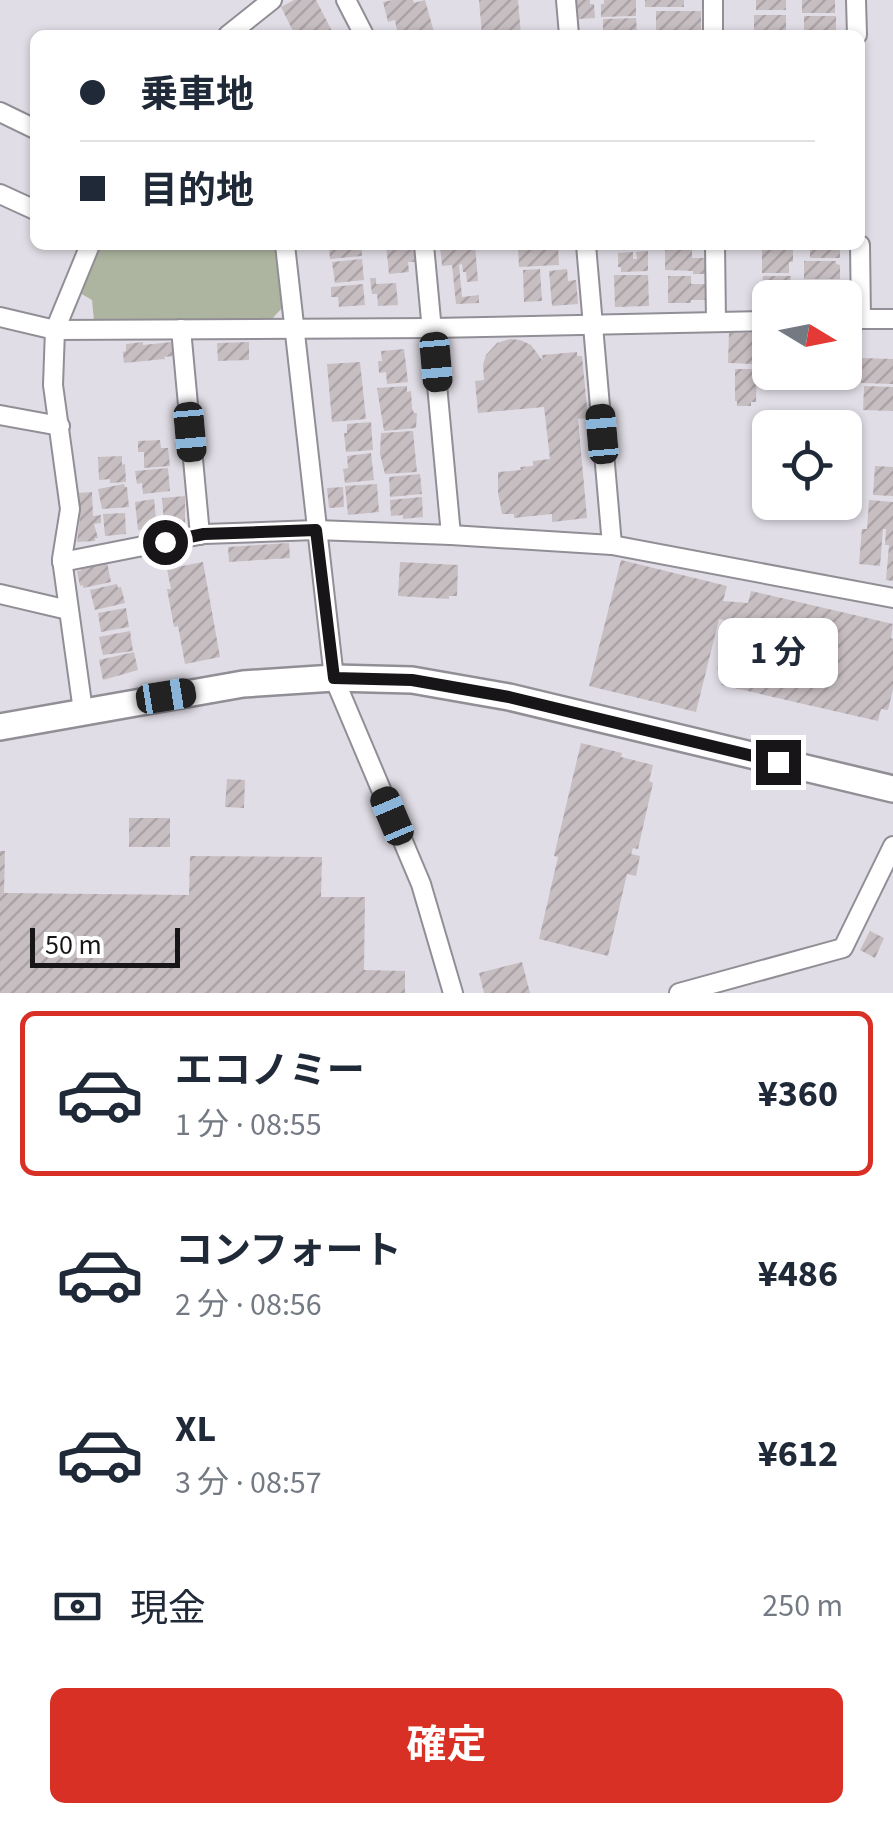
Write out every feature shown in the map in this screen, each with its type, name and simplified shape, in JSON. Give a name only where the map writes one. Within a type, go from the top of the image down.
[{"type":"street","points":[[234,30],[272,0]]},
{"type":"street","points":[[346,0],[361,30]]},
{"type":"street","points":[[566,0],[569,30]]},
{"type":"street","points":[[713,0],[713,30]]},
{"type":"street","points":[[856,0],[857,30]]},
{"type":"street","points":[[0,112],[30,126]]},
{"type":"street","points":[[0,194],[30,208]]},
{"type":"street","points":[[84,712],[62,562],[70,509],[52,385],[54,330],[88,250]]},
{"type":"street","points":[[285,250],[334,678],[421,884],[453,993]]},
{"type":"street","points":[[425,250],[451,535]]},
{"type":"street","points":[[586,250],[612,545]]},
{"type":"street","points":[[715,250],[716,322]]},
{"type":"street","points":[[857,280],[860,250]]},
{"type":"street","points":[[0,318],[54,330],[752,321]]},
{"type":"street","points":[[862,319],[893,319]]},
{"type":"street","points":[[181,329],[200,535]]},
{"type":"street","points":[[0,415],[60,426]]},
{"type":"street","points":[[62,562],[200,535],[316,530],[451,535],[612,545],[893,598]]},
{"type":"street","points":[[0,594],[68,610]]},
{"type":"street","points":[[0,727],[243,684],[334,678],[412,680],[509,697],[893,789]]},
{"type":"street","points":[[679,993],[843,948],[893,846]]},
{"type":"green space","points":[[99,250],[276,250],[282,308],[270,321],[94,321],[92,300],[80,293]]},
{"type":"building","points":[[294,0],[316,0],[331,30],[292,30],[281,7]]},
{"type":"building","points":[[425,0],[433,30],[397,30],[395,20],[388,22],[383,2]]},
{"type":"building","points":[[479,0],[518,0],[521,30],[482,30]]},
{"type":"building","points":[[576,0],[590,0],[595,18],[578,19]]},
{"type":"building","points":[[604,0],[636,0],[636,16],[601,17]]},
{"type":"building","points":[[645,0],[684,0],[684,7],[645,7]]},
{"type":"building","points":[[756,0],[786,0],[786,10],[756,10]]},
{"type":"building","points":[[802,0],[835,0],[835,13],[802,13]]},
{"type":"building","points":[[656,11],[701,11],[701,30],[656,30]]},
{"type":"building","points":[[754,15],[786,15],[786,30],[754,30]]},
{"type":"building","points":[[804,16],[836,16],[836,30],[804,30]]},
{"type":"building","points":[[636,18],[637,30],[603,30],[603,19]]},
{"type":"building","points":[[329,250],[361,250],[362,256],[330,259]]},
{"type":"building","points":[[387,250],[414,250],[415,262],[408,262],[409,272],[389,274]]},
{"type":"building","points":[[440,250],[475,250],[478,281],[467,282],[466,272],[459,265],[462,297],[479,295],[479,303],[456,304],[452,265],[442,266]]},
{"type":"building","points":[[518,250],[558,250],[559,265],[519,267]]},
{"type":"building","points":[[665,250],[692,250],[692,258],[706,258],[706,274],[665,270]]},
{"type":"building","points":[[762,250],[793,250],[789,273],[762,273]]},
{"type":"building","points":[[810,250],[840,250],[840,258],[810,258]]},
{"type":"building","points":[[648,251],[648,271],[621,272],[618,253],[633,252],[633,259],[637,259],[636,252]]},
{"type":"building","points":[[362,259],[364,280],[335,283],[332,262]]},
{"type":"building","points":[[804,261],[836,261],[840,265],[840,279],[804,279]]},
{"type":"building","points":[[540,269],[542,301],[524,302],[523,270]]},
{"type":"building","points":[[567,269],[568,281],[576,280],[578,304],[552,306],[549,271]]},
{"type":"building","points":[[614,275],[648,275],[649,306],[615,307]]},
{"type":"building","points":[[668,276],[691,276],[691,284],[705,284],[705,300],[668,303]]},
{"type":"building","points":[[763,276],[791,276],[791,280],[763,280]]},
{"type":"building","points":[[370,278],[376,278],[376,284],[396,283],[398,305],[378,306]]},
{"type":"building","points":[[363,284],[365,305],[339,307],[338,297],[331,297],[331,287]]},
{"type":"building","points":[[729,333],[752,333],[752,364],[728,363]]},
{"type":"building","points":[[510,339],[531,345],[543,361],[542,355],[577,352],[577,356],[582,356],[588,418],[578,419],[587,518],[552,522],[552,514],[514,518],[514,514],[502,514],[498,472],[521,470],[520,467],[533,466],[533,461],[550,459],[544,407],[478,413],[475,381],[484,380],[486,355],[497,343]]},
{"type":"building","points":[[172,342],[173,356],[124,363],[126,344]]},
{"type":"building","points":[[249,342],[249,360],[218,361],[217,343]]},
{"type":"building","points":[[404,349],[408,382],[387,384],[386,372],[379,373],[381,351]]},
{"type":"building","points":[[862,358],[893,359],[893,384],[862,383]]},
{"type":"building","points":[[360,362],[366,419],[332,422],[327,364]]},
{"type":"building","points":[[735,369],[752,369],[756,402],[737,406]]},
{"type":"building","points":[[407,386],[417,413],[416,428],[384,431],[377,388]]},
{"type":"building","points":[[864,386],[893,387],[893,411],[863,410]]},
{"type":"building","points":[[371,422],[373,450],[346,452],[347,424]]},
{"type":"building","points":[[413,431],[417,472],[385,474],[380,454],[381,433]]},
{"type":"building","points":[[160,440],[161,448],[168,448],[170,466],[144,468],[144,452],[138,452],[138,441]]},
{"type":"building","points":[[371,453],[374,480],[345,483],[343,469],[348,468],[347,456]]},
{"type":"building","points":[[122,456],[126,482],[99,480],[98,457]]},
{"type":"building","points":[[875,466],[893,467],[893,496],[873,495]]},
{"type":"building","points":[[168,468],[170,491],[143,494],[135,471]]},
{"type":"building","points":[[420,474],[422,494],[390,497],[389,477]]},
{"type":"building","points":[[124,484],[129,507],[102,509],[98,489]]},
{"type":"building","points":[[377,484],[379,512],[348,515],[345,486]]},
{"type":"building","points":[[343,487],[344,507],[329,508],[327,488]]},
{"type":"building","points":[[92,492],[93,516],[101,515],[101,523],[94,524],[98,538],[77,542],[78,493]]},
{"type":"building","points":[[185,496],[185,523],[164,524],[162,498]]},
{"type":"building","points":[[422,497],[423,517],[391,516],[390,500]]},
{"type":"building","points":[[154,499],[157,528],[138,530],[135,502]]},
{"type":"building","points":[[869,500],[893,502],[893,581],[886,580],[886,529],[880,566],[859,564]]},
{"type":"building","points":[[125,513],[126,534],[105,536],[103,514]]},
{"type":"building","points":[[289,543],[290,558],[229,562],[228,547]]},
{"type":"building","points":[[621,560],[727,586],[723,601],[748,603],[751,591],[893,624],[893,689],[888,710],[881,709],[878,721],[721,685],[725,671],[717,669],[728,621],[719,619],[696,712],[589,686]]},
{"type":"building","points":[[107,562],[111,582],[80,586],[80,567]]},
{"type":"building","points":[[203,562],[220,657],[185,664],[178,626],[174,627],[167,569]]},
{"type":"building","points":[[400,562],[458,565],[457,596],[398,596]]},
{"type":"building","points":[[117,584],[125,603],[95,610],[90,590]]},
{"type":"building","points":[[126,608],[129,627],[101,632],[98,613]]},
{"type":"building","points":[[130,631],[133,651],[103,655],[99,637]]},
{"type":"building","points":[[134,652],[138,670],[103,680],[99,660]]},
{"type":"building","points":[[581,743],[653,765],[649,781],[653,783],[638,849],[633,848],[631,854],[640,856],[636,876],[627,874],[608,956],[539,939]]},
{"type":"building","points":[[227,779],[245,780],[244,808],[225,807]]},
{"type":"building","points":[[129,818],[170,818],[170,847],[129,847]]},
{"type":"building","points":[[0,851],[5,851],[4,893],[189,895],[190,856],[322,857],[321,897],[365,897],[364,970],[405,971],[405,993],[0,993]]},
{"type":"building","points":[[870,931],[884,938],[875,958],[860,950]]},
{"type":"building","points":[[522,962],[530,993],[484,993],[479,973]]},
{"type":"route","points":[[165,542],[204,534],[316,530],[334,678],[412,680],[509,697],[778,762]]}]
